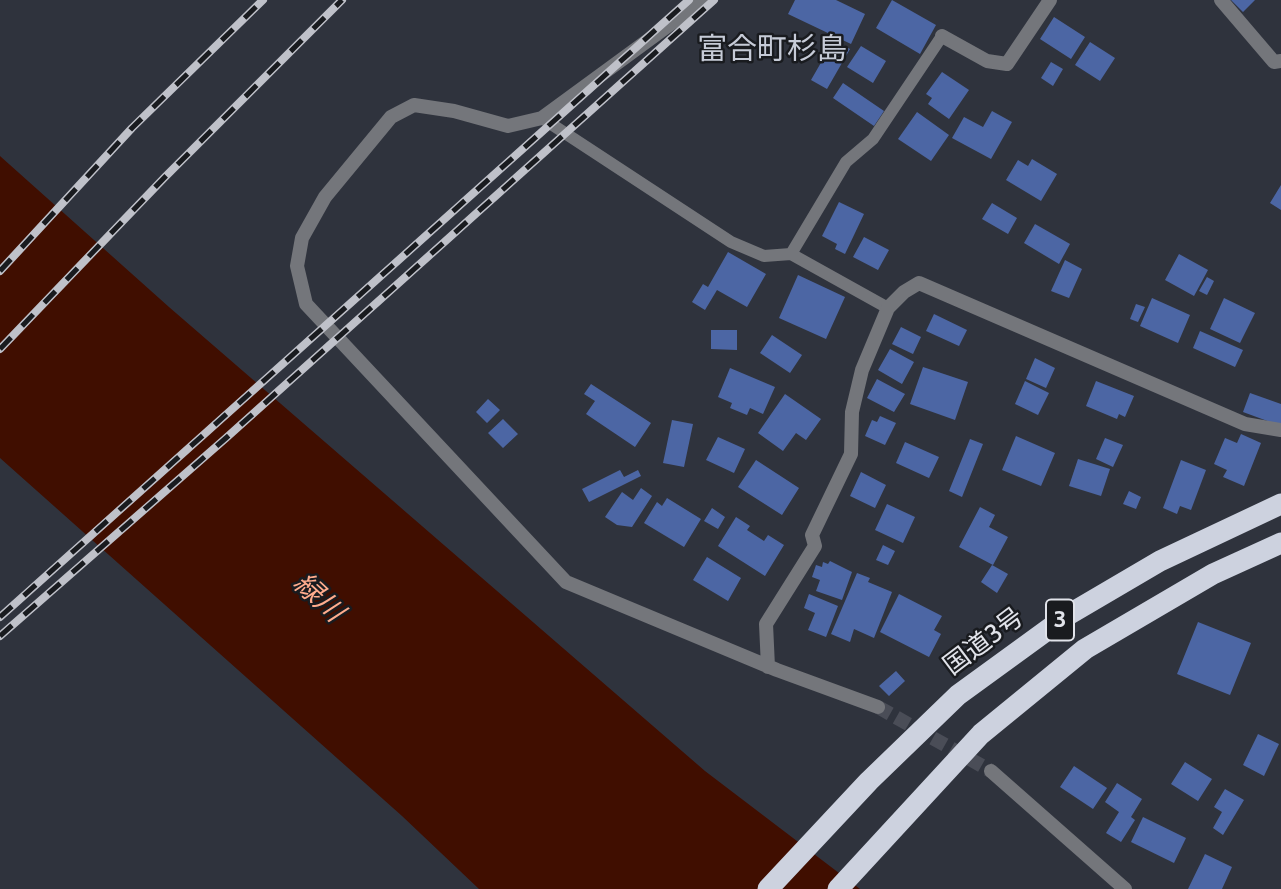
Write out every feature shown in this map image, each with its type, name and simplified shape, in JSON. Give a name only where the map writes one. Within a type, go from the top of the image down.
[{"type":"highway","name":"国道3号","points":[[768,889],[869,781],[958,695],[1068,615],[1160,561],[1281,504]]},
{"type":"highway","name":"3","points":[[838,889],[981,734],[1085,649],[1213,574],[1281,543]]},
{"type":"street","points":[[703,0],[542,118],[508,126],[454,111],[414,106],[391,117],[325,197],[302,238],[297,266],[306,304],[566,582],[768,667],[878,707]]},
{"type":"street","points":[[942,36],[987,61],[1007,64],[1049,0]]},
{"type":"street","points":[[1222,0],[1274,62],[1281,61]]},
{"type":"street","points":[[768,667],[766,624],[816,546],[812,535],[851,454],[852,412],[862,370],[888,308],[904,292],[919,283],[1245,424],[1281,430]]},
{"type":"street","points":[[991,771],[1125,889]]},
{"type":"lane","points":[[791,254],[846,162],[873,139],[942,36]]},
{"type":"lane","points":[[542,118],[732,242],[764,256],[791,254],[888,308]]},
{"type":"water","name":"緑川","points":[[0,156],[169,307],[705,771],[860,889],[479,889],[402,816],[0,458]]},
{"type":"building","points":[[795,0],[836,0],[865,14],[851,44],[788,14]]},
{"type":"building","points":[[892,0],[936,25],[920,54],[876,28]]},
{"type":"building","points":[[1231,0],[1255,0],[1243,12]]},
{"type":"building","points":[[1054,17],[1085,37],[1071,59],[1040,39]]},
{"type":"building","points":[[834,40],[850,49],[827,89],[811,80]]},
{"type":"building","points":[[1090,42],[1115,58],[1100,81],[1075,65]]},
{"type":"building","points":[[861,46],[886,61],[873,83],[847,67]]},
{"type":"building","points":[[1051,62],[1063,69],[1053,86],[1041,78]]},
{"type":"building","points":[[942,72],[969,90],[949,119],[928,104],[932,98],[926,94]]},
{"type":"building","points":[[843,83],[884,111],[874,126],[833,98]]},
{"type":"building","points":[[992,111],[1012,122],[991,159],[952,138],[964,117],[983,127]]},
{"type":"building","points":[[917,112],[949,135],[931,161],[898,139]]},
{"type":"building","points":[[1032,159],[1057,174],[1041,201],[1006,180],[1018,160],[1028,166]]},
{"type":"building","points":[[1281,185],[1281,210],[1270,203]]},
{"type":"building","points":[[839,202],[864,214],[845,254],[835,249],[837,244],[822,236]]},
{"type":"building","points":[[992,203],[1017,218],[1008,234],[982,219]]},
{"type":"building","points":[[1035,224],[1070,244],[1059,264],[1024,243]]},
{"type":"building","points":[[864,237],[889,250],[878,270],[853,257]]},
{"type":"building","points":[[728,252],[766,274],[747,307],[717,290],[705,310],[692,302],[703,284],[708,287]]},
{"type":"building","points":[[1179,254],[1208,270],[1194,296],[1165,280]]},
{"type":"building","points":[[1065,260],[1082,269],[1069,298],[1051,291]]},
{"type":"building","points":[[798,275],[845,297],[826,339],[779,318]]},
{"type":"building","points":[[1207,277],[1214,281],[1207,295],[1199,291]]},
{"type":"building","points":[[1152,298],[1190,315],[1178,343],[1140,326]]},
{"type":"building","points":[[1224,298],[1255,313],[1240,343],[1210,329]]},
{"type":"building","points":[[1136,304],[1145,307],[1138,322],[1130,319]]},
{"type":"building","points":[[934,314],[967,330],[959,346],[926,331]]},
{"type":"building","points":[[901,327],[921,337],[913,354],[892,344]]},
{"type":"building","points":[[711,330],[737,330],[737,350],[711,349]]},
{"type":"building","points":[[1200,331],[1243,350],[1235,367],[1193,348]]},
{"type":"building","points":[[772,335],[802,355],[790,373],[760,353]]},
{"type":"building","points":[[890,349],[914,362],[902,384],[878,370]]},
{"type":"building","points":[[1035,358],[1055,368],[1046,388],[1026,379]]},
{"type":"building","points":[[923,367],[968,382],[955,420],[910,404]]},
{"type":"building","points":[[730,368],[775,387],[763,414],[750,408],[747,415],[730,408],[732,403],[718,397]]},
{"type":"building","points":[[877,379],[905,394],[894,412],[867,398]]},
{"type":"building","points":[[1025,381],[1049,393],[1038,415],[1015,404]]},
{"type":"building","points":[[1096,381],[1134,396],[1125,417],[1119,414],[1117,419],[1086,406]]},
{"type":"building","points":[[591,384],[651,423],[635,447],[586,414],[595,401],[584,394]]},
{"type":"building","points":[[1250,393],[1281,404],[1281,426],[1243,412]]},
{"type":"building","points":[[785,394],[821,419],[806,440],[796,433],[783,451],[758,433]]},
{"type":"building","points":[[488,399],[500,410],[487,423],[476,412]]},
{"type":"building","points":[[880,416],[896,423],[885,445],[865,436],[872,420],[877,422]]},
{"type":"building","points":[[503,419],[518,434],[503,448],[488,433]]},
{"type":"building","points":[[672,420],[693,424],[684,467],[663,463]]},
{"type":"building","points":[[1241,434],[1261,443],[1244,486],[1223,477],[1227,470],[1214,464],[1225,438],[1237,443]]},
{"type":"building","points":[[1016,436],[1055,453],[1041,486],[1002,470]]},
{"type":"building","points":[[718,437],[745,449],[734,473],[706,460]]},
{"type":"building","points":[[1105,438],[1123,445],[1113,467],[1096,459]]},
{"type":"building","points":[[970,439],[983,444],[962,497],[949,491]]},
{"type":"building","points":[[905,442],[939,457],[929,478],[896,463]]},
{"type":"building","points":[[1078,459],[1110,469],[1101,496],[1069,486]]},
{"type":"building","points":[[756,460],[799,488],[782,515],[738,487]]},
{"type":"building","points":[[1181,460],[1206,470],[1191,510],[1180,506],[1177,514],[1163,508]]},
{"type":"building","points":[[620,470],[624,477],[638,470],[641,476],[589,502],[582,489]]},
{"type":"building","points":[[861,472],[886,485],[875,508],[850,496]]},
{"type":"building","points":[[641,488],[652,496],[632,527],[617,525],[605,517],[622,492],[633,500]]},
{"type":"building","points":[[1129,491],[1141,497],[1136,509],[1123,504]]},
{"type":"building","points":[[667,498],[701,519],[684,547],[644,523],[657,502],[662,506]]},
{"type":"building","points":[[887,504],[915,517],[903,543],[875,530]]},
{"type":"building","points":[[980,507],[995,515],[989,527],[1008,537],[993,565],[959,547]]},
{"type":"building","points":[[712,508],[725,517],[718,529],[704,521]]},
{"type":"building","points":[[736,517],[750,526],[747,530],[764,541],[768,535],[784,545],[765,576],[718,546]]},
{"type":"building","points":[[883,545],[895,551],[888,565],[876,560]]},
{"type":"building","points":[[707,557],[741,578],[728,601],[693,580]]},
{"type":"building","points":[[830,561],[852,572],[842,600],[816,591],[820,580],[812,577],[816,565],[822,567],[823,562],[828,564]]},
{"type":"building","points":[[992,565],[1008,574],[997,593],[981,582]]},
{"type":"building","points":[[857,573],[870,578],[868,582],[892,592],[874,638],[854,629],[850,642],[831,634]]},
{"type":"building","points":[[809,594],[838,606],[826,637],[808,630],[815,613],[804,608]]},
{"type":"building","points":[[899,594],[942,616],[934,630],[941,634],[929,657],[880,632]]},
{"type":"building","points":[[1198,622],[1251,643],[1230,695],[1177,674]]},
{"type":"building","points":[[896,671],[905,681],[889,696],[879,686]]},
{"type":"building","points":[[1258,734],[1279,744],[1264,776],[1243,765]]},
{"type":"building","points":[[1185,762],[1212,779],[1198,801],[1171,784]]},
{"type":"building","points":[[1074,766],[1107,788],[1093,809],[1060,787]]},
{"type":"building","points":[[1117,783],[1142,799],[1131,817],[1135,820],[1121,842],[1106,833],[1119,812],[1105,802]]},
{"type":"building","points":[[1225,789],[1244,800],[1223,835],[1213,828],[1222,812],[1214,807]]},
{"type":"building","points":[[1143,817],[1186,838],[1174,863],[1131,842]]},
{"type":"building","points":[[1205,854],[1232,867],[1222,889],[1188,889]]},
{"type":"tunnel","points":[[878,707],[991,771]]},
{"type":"railway","points":[[0,271],[132,128],[263,0]]},
{"type":"railway","points":[[0,349],[165,177],[342,0]]},
{"type":"railway","points":[[0,617],[689,0]]},
{"type":"railway","points":[[0,636],[226,438],[714,0]]},
{"type":"district","name":"富合町杉島","points":[[772,50]]}]
